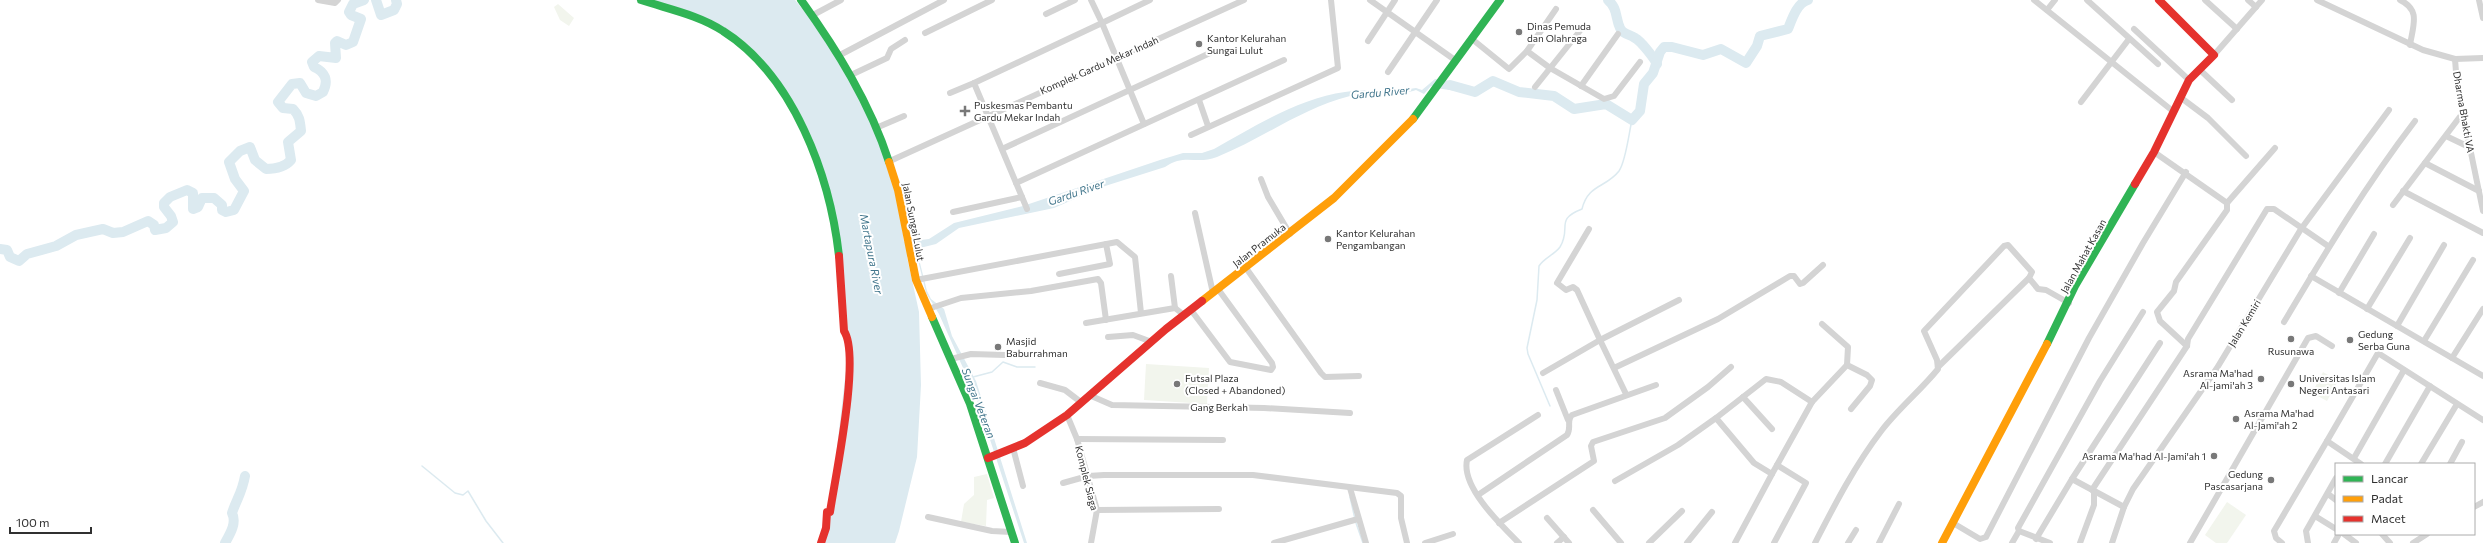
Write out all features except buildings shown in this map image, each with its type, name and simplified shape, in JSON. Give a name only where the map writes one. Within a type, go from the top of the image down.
[{"type":"street","points":[[318,0],[334,3],[338,0]]},
{"type":"street","points":[[641,0],[706,23],[730,35],[769,70],[798,114],[810,141],[832,213],[840,267],[844,331],[848,337],[850,355],[835,484],[830,512],[827,512],[826,528],[821,543]]},
{"type":"street","name":"Jalan Sungai Lulut","points":[[801,0],[840,55],[851,75],[890,161],[900,196],[913,264],[930,308],[954,359],[970,404],[995,455],[1015,543]]},
{"type":"street","points":[[813,15],[841,0]]},
{"type":"street","points":[[840,55],[944,0]]},
{"type":"street","points":[[925,33],[992,0]]},
{"type":"street","points":[[1046,14],[1075,0]]},
{"type":"street","points":[[1091,0],[1144,124]]},
{"type":"street","points":[[950,93],[1150,0]]},
{"type":"street","name":"Komplek Gardu Mekar Indah","points":[[890,161],[1116,56],[1244,0]]},
{"type":"street","points":[[1191,135],[1338,68],[1331,0]]},
{"type":"street","points":[[1370,0],[1456,60]]},
{"type":"street","points":[[1368,41],[1395,0]]},
{"type":"street","points":[[1388,72],[1437,0]]},
{"type":"street","name":"Jalan Pramuka","points":[[995,455],[1039,436],[1068,416],[1089,395],[1184,315],[1290,234],[1357,177],[1413,119],[1500,0]]},
{"type":"street","points":[[2034,0],[2111,60],[2174,112]]},
{"type":"street","points":[[2047,10],[2055,0]]},
{"type":"street","points":[[2087,0],[2158,64]]},
{"type":"street","points":[[2159,0],[2214,55],[2262,0]]},
{"type":"street","points":[[2205,0],[2237,29]]},
{"type":"street","points":[[2248,0],[2256,8]]},
{"type":"street","points":[[2317,0],[2410,45],[2455,59],[2483,58]]},
{"type":"street","points":[[2400,0],[2411,5],[2414,11],[2410,45]]},
{"type":"street","points":[[2478,0],[2483,18]]},
{"type":"street","points":[[1472,39],[1507,69],[1527,51],[1556,9]]},
{"type":"street","points":[[1535,87],[1583,27]]},
{"type":"street","points":[[2134,29],[2190,80]]},
{"type":"street","points":[[1581,86],[1618,34]]},
{"type":"street","points":[[2081,102],[2111,60],[2129,39]]},
{"type":"street","points":[[851,75],[888,58],[891,49],[905,40]]},
{"type":"street","points":[[1527,51],[1550,68],[1598,96],[1611,98],[1640,62]]},
{"type":"street","points":[[1002,149],[1210,53]]},
{"type":"street","name":"Jalan Mahat Kasan","points":[[1942,543],[2069,303],[2081,276],[2154,152],[2180,97],[2190,80],[2214,55]]},
{"type":"street","name":"Dharma Bhakti VA","points":[[2455,59],[2462,114],[2483,211]]},
{"type":"street","points":[[1016,182],[1284,60]]},
{"type":"street","points":[[2199,69],[2232,100]]},
{"type":"street","points":[[974,83],[986,116],[1002,149],[1027,209]]},
{"type":"street","points":[[2180,97],[2208,118],[2246,156]]},
{"type":"street","points":[[1198,100],[1208,126]]},
{"type":"street","name":"Jalan Kemiri","points":[[2112,543],[2124,507],[2133,489],[2217,368],[2302,229],[2389,110]]},
{"type":"street","points":[[2393,205],[2462,114]]},
{"type":"street","points":[[876,128],[904,116]]},
{"type":"street","points":[[2284,322],[2328,246],[2382,164],[2415,121]]},
{"type":"street","points":[[2446,136],[2469,147]]},
{"type":"street","points":[[2187,346],[2160,321],[2157,312],[2174,291],[2176,282],[2228,210],[2227,203],[2275,148]]},
{"type":"street","points":[[2154,152],[2186,172],[2222,202],[2227,203]]},
{"type":"street","points":[[2425,163],[2479,191]]},
{"type":"street","points":[[1953,523],[1980,539],[1986,537],[2089,338],[2142,242],[2186,172]]},
{"type":"street","points":[[1262,179],[1268,197],[1290,234]]},
{"type":"street","points":[[2404,191],[2483,233]]},
{"type":"street","points":[[953,212],[1022,197]]},
{"type":"street","points":[[2080,543],[2094,505],[2093,491],[2187,346],[2190,336],[2267,209],[2274,209],[2328,246]]},
{"type":"street","points":[[1191,310],[1230,362],[1271,370],[1273,367],[1272,363],[1215,291],[1195,214]]},
{"type":"street","points":[[1589,229],[1557,283],[1566,290],[1573,287],[1576,290],[1626,394]]},
{"type":"street","points":[[2339,293],[2374,234]]},
{"type":"street","points":[[2366,309],[2410,238]]},
{"type":"street","points":[[920,279],[1117,242],[1135,257],[1141,313]]},
{"type":"street","points":[[1059,274],[1110,264],[1106,244]]},
{"type":"street","points":[[1815,543],[1859,462],[1891,419],[1939,363],[2029,278],[2032,272],[2008,245],[2004,246],[1924,331],[1939,363]]},
{"type":"street","points":[[2396,326],[2444,245]]},
{"type":"street","points":[[2424,341],[2472,260]]},
{"type":"street","points":[[1614,368],[1718,319],[1790,276],[1794,276],[1800,284],[1803,283],[1823,265]]},
{"type":"street","points":[[1246,268],[1321,373],[1325,376],[1359,376]]},
{"type":"street","points":[[1171,276],[1175,308],[1184,315]]},
{"type":"street","points":[[2311,276],[2366,309],[2482,374]]},
{"type":"street","points":[[2029,278],[2038,289],[2046,290],[2069,303]]},
{"type":"street","points":[[930,308],[961,298],[1052,288],[1098,279],[1101,283],[1106,320]]},
{"type":"street","points":[[1543,373],[1600,340],[1679,300]]},
{"type":"street","points":[[1086,323],[1175,308]]},
{"type":"street","points":[[2452,358],[2483,309]]},
{"type":"street","points":[[2012,543],[2019,531],[2018,528],[2028,509],[2100,381],[2142,312]]},
{"type":"street","points":[[1735,543],[1812,402],[1847,365],[1848,346],[1822,324]]},
{"type":"street","points":[[1108,337],[1133,335],[1152,342]]},
{"type":"street","points":[[2190,543],[2308,338],[2316,336],[2332,346]]},
{"type":"street","points":[[2036,539],[2072,479],[2160,343]]},
{"type":"street","points":[[2282,543],[2276,538],[2274,531],[2327,441],[2375,354],[2379,353],[2483,420]]},
{"type":"street","points":[[954,359],[966,355],[1005,354]]},
{"type":"street","points":[[1847,365],[1867,375],[1872,380],[1870,386],[1851,409]]},
{"type":"street","points":[[1499,523],[1594,461],[1591,446],[1593,442],[1665,418],[1708,387],[1731,367]]},
{"type":"street","points":[[2354,458],[2404,370]]},
{"type":"street","points":[[1615,481],[1678,445],[1716,418],[1761,381],[1771,378],[1781,382],[1812,402]]},
{"type":"street","points":[[1040,383],[1065,390],[1082,403]]},
{"type":"street","points":[[1568,420],[1574,413],[1656,385]]},
{"type":"street","points":[[2386,463],[2430,386]]},
{"type":"street","points":[[1478,495],[1567,435],[1569,431],[1568,420],[1556,390]]},
{"type":"street","name":"Gang Berkah","points":[[1089,395],[1112,404],[1264,408],[1350,413]]},
{"type":"street","points":[[1743,397],[1772,429]]},
{"type":"street","points":[[2422,463],[2457,404]]},
{"type":"street","points":[[1518,543],[1499,523],[1468,481],[1467,460],[1538,415]]},
{"type":"street","name":"Komplek Siaga","points":[[1068,416],[1077,439],[1097,510],[1091,543]]},
{"type":"street","points":[[1716,418],[1754,463],[1772,474]]},
{"type":"street","points":[[1077,439],[1223,440]]},
{"type":"street","points":[[2327,441],[2360,463]]},
{"type":"street","points":[[2451,463],[2462,442]]},
{"type":"street","points":[[1013,448],[1023,486]]},
{"type":"street","points":[[1774,543],[1806,483],[1777,465]]},
{"type":"street","points":[[1063,483],[1088,476],[1252,475],[1400,495],[1401,521],[1407,543]]},
{"type":"street","points":[[2072,479],[2124,507]]},
{"type":"street","points":[[2308,543],[2306,531],[2335,480]]},
{"type":"street","points":[[1350,488],[1356,520],[1366,543]]},
{"type":"street","points":[[2328,494],[2335,499]]},
{"type":"street","points":[[1879,543],[1899,504]]},
{"type":"street","points":[[1097,510],[1219,510]]},
{"type":"street","points":[[1593,510],[1621,543]]},
{"type":"street","points":[[1649,543],[1682,511]]},
{"type":"street","points":[[1687,543],[1712,512]]},
{"type":"street","points":[[2315,516],[2335,528]]},
{"type":"street","points":[[928,517],[979,528],[1012,532]]},
{"type":"street","points":[[1547,518],[1569,543]]},
{"type":"street","points":[[1274,543],[1356,520]]},
{"type":"street","points":[[1848,543],[1856,530]]},
{"type":"street","points":[[2019,531],[2048,543]]},
{"type":"street","points":[[1425,543],[1453,534]]},
{"type":"street","points":[[2345,535],[2356,543]]},
{"type":"street","points":[[2383,535],[2390,543]]},
{"type":"street","points":[[2412,543],[2426,535]]},
{"type":"street","points":[[1557,543],[1564,537]]},
{"type":"shaded area","points":[[558,4],[574,18],[569,26],[560,20],[554,7]]},
{"type":"shaded area","name":"Futsal Plaza (Closed + Abandoned)","points":[[1146,364],[1209,368],[1207,404],[1144,400]]},
{"type":"shaded area","points":[[2323,372],[2338,381],[2327,401],[2312,393]]},
{"type":"shaded area","points":[[987,474],[994,498],[987,500],[986,526],[961,522],[964,504],[974,495],[974,477]]},
{"type":"shaded area","points":[[2227,502],[2246,515],[2227,543],[2216,543],[2205,535]]},
{"type":"water","points":[[649,0],[795,0],[828,40],[861,100],[878,138],[898,199],[904,242],[929,239],[954,223],[1023,206],[1183,153],[1202,153],[1214,149],[1277,114],[1311,100],[1328,95],[1363,90],[1399,90],[1416,88],[1422,90],[1435,79],[1451,81],[1463,87],[1462,93],[1431,86],[1424,94],[1416,90],[1402,93],[1367,93],[1332,101],[1217,157],[1203,160],[1179,161],[1165,167],[1102,187],[1054,208],[959,228],[936,244],[920,248],[919,259],[927,291],[931,299],[944,309],[952,336],[976,381],[1027,543],[1024,543],[976,397],[939,314],[926,293],[917,256],[915,254],[907,257],[919,312],[921,385],[917,457],[899,531],[895,543],[818,543],[828,526],[847,361],[838,242],[799,112],[733,36]]},
{"type":"waterway","points":[[0,249],[7,250],[10,257],[19,261],[27,254],[56,246],[76,235],[103,229],[113,233],[123,232],[148,221],[154,225],[155,230],[166,228],[173,222],[171,216],[164,207],[164,203],[170,197],[187,190],[193,193],[193,209],[198,207],[202,198],[214,198],[222,205],[222,210],[226,212],[234,210],[244,191],[235,179],[229,162],[240,151],[250,147],[255,160],[266,169],[280,167],[291,160],[288,142],[301,131],[300,122],[293,109],[283,108],[278,102],[292,84],[300,83],[306,93],[316,96],[323,92],[326,84],[325,77],[321,71],[314,67],[312,62],[319,56],[336,58],[335,43],[337,41],[346,45],[353,42],[361,19],[351,15],[349,12],[353,4],[364,0]]},
{"type":"waterway","points":[[376,0],[381,15],[394,10],[397,4],[396,0]]},
{"type":"waterway","points":[[1608,0],[1615,10],[1621,30],[1641,42],[1657,64]]},
{"type":"waterway","name":"Gardu River","points":[[1450,85],[1475,92],[1493,81],[1519,92],[1554,96],[1574,109],[1606,104],[1632,120],[1640,111],[1644,84],[1653,73],[1660,52],[1664,47],[1672,47],[1703,55],[1721,49],[1746,63],[1757,46],[1760,36],[1788,29],[1798,8],[1801,4],[1808,0]]},
{"type":"waterway","points":[[1550,406],[1528,354],[1527,348],[1537,300],[1539,266],[1560,247],[1565,234],[1565,225],[1568,217],[1582,209],[1588,195],[1593,190],[1609,181],[1619,171],[1625,154],[1632,120]]},
{"type":"waterway","name":"Sungai Veteran","points":[[973,377],[992,372],[1003,362],[1017,367],[1035,367]]},
{"type":"waterway","points":[[422,466],[455,493],[463,495],[468,491],[486,521],[503,543]]},
{"type":"waterway","points":[[225,543],[233,525],[234,521],[232,513],[245,476]]},
{"type":"waterway","points":[[1350,497],[1355,519]]},
{"type":"waterway","points":[[1356,523],[1363,543]]},
{"type":"traffic: fast","points":[[641,0],[683,13],[714,25],[748,50],[770,74],[789,101],[804,130],[817,162],[827,193],[839,256]]},
{"type":"traffic: fast","points":[[801,0],[840,58],[862,98],[889,162]]},
{"type":"traffic: fast","points":[[1413,119],[1500,0]]},
{"type":"traffic: fast","points":[[2047,344],[2075,286],[2135,184]]},
{"type":"traffic: fast","points":[[932,317],[970,404],[1015,543]]},
{"type":"traffic: slow","points":[[1202,301],[1334,198],[1413,119]]},
{"type":"traffic: slow","points":[[889,162],[898,190],[916,280],[932,317]]},
{"type":"traffic: slow","points":[[1942,543],[2047,344]]},
{"type":"traffic: jam","points":[[2135,184],[2154,152],[2189,80],[2214,55],[2159,0]]},
{"type":"traffic: jam","points":[[821,543],[826,528],[827,512],[830,512],[841,446],[850,365],[848,345],[844,331],[839,256]]},
{"type":"traffic: jam","points":[[988,458],[1025,443],[1067,415],[1166,329],[1202,301]]},
{"type":"place","name":"Dinas Pemuda dan Olahraga","points":[[1519,32]]},
{"type":"place","name":"Kantor Kelurahan Sungai Lulut","points":[[1199,44]]},
{"type":"place","name":"Puskesmas Pembantu Gardu Mekar Indah","points":[[965,111]]},
{"type":"place","name":"Kantor Kelurahan Pengambangan","points":[[1328,239]]},
{"type":"place","name":"Rusunawa","points":[[2291,339]]},
{"type":"place","name":"Gedung Serba Guna","points":[[2350,340]]},
{"type":"place","name":"Masjid Baburrahman","points":[[998,347]]},
{"type":"place","name":"Asrama Ma'had Al-jami'ah 3","points":[[2261,379]]},
{"type":"place","name":"Futsal Plaza (Closed + Abandoned)","points":[[1177,384]]},
{"type":"place","name":"Universitas Islam Negeri Antasari","points":[[2291,384]]},
{"type":"place","name":"Asrama Ma'had Al-Jami'ah 2","points":[[2236,419]]},
{"type":"place","name":"Asrama Ma'had Al-Jami'ah 1","points":[[2214,456]]},
{"type":"place","name":"Gedung Pascasarjana","points":[[2271,480]]},
{"type":"water label","name":"Martapura River","points":[[872,254]]}]
